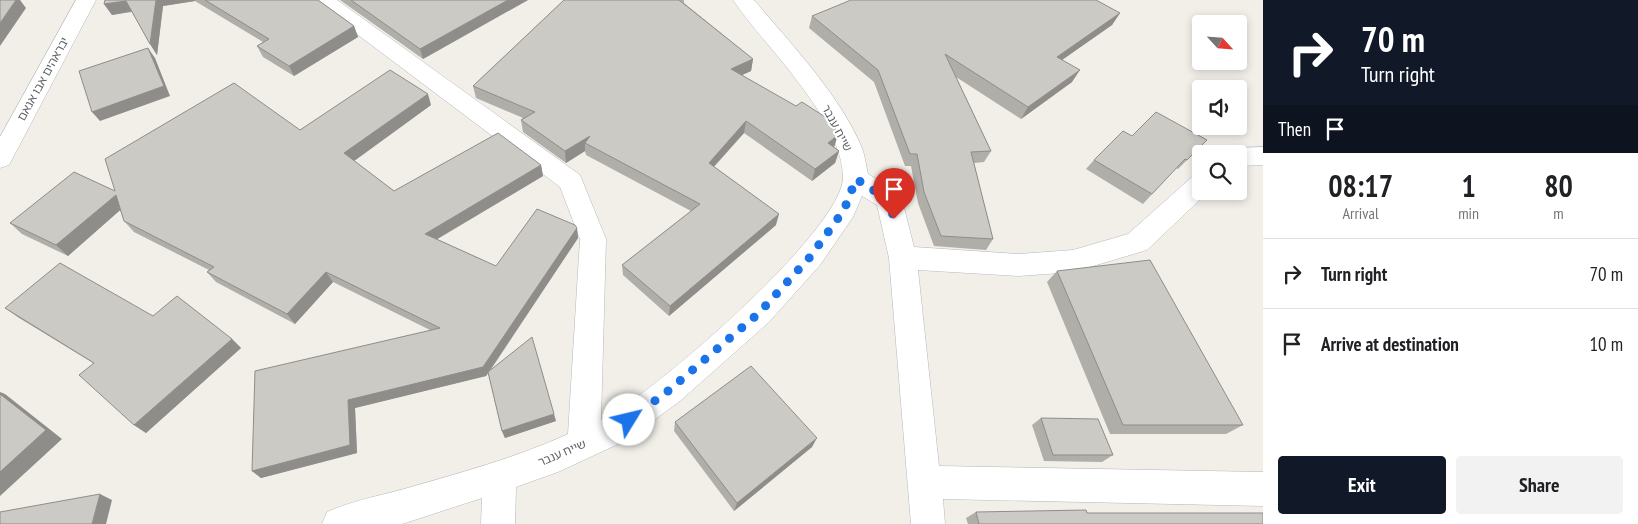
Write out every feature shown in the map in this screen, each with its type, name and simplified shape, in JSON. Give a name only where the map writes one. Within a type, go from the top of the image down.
[{"type":"street","name":"יבראהים אבו אנאם","points":[[0,159],[86,0]]},
{"type":"street","points":[[324,0],[571,182],[592,239],[584,444]]},
{"type":"street","name":"שייח ענבר","points":[[339,524],[546,461],[616,430],[668,391],[759,313],[810,257],[844,210],[856,179],[850,149],[838,125],[810,82],[743,0]]},
{"type":"street","points":[[1247,157],[1263,156]]},
{"type":"street","points":[[856,179],[889,200],[903,258],[928,524]]},
{"type":"street","points":[[903,258],[1019,264],[1073,261],[1137,242],[1192,192]]},
{"type":"street","points":[[498,524],[499,476]]},
{"type":"street","points":[[924,482],[1263,489]]},
{"type":"building","points":[[0,0],[16,0],[0,23]]},
{"type":"building","points":[[105,0],[156,0],[150,44],[126,1],[104,4]]},
{"type":"building","points":[[205,0],[318,0],[354,26],[289,66],[257,46],[269,39]]},
{"type":"building","points":[[351,0],[508,0],[420,49]]},
{"type":"building","points":[[564,0],[679,0],[753,59],[731,69],[796,106],[802,102],[833,122],[838,135],[828,143],[839,151],[815,169],[746,121],[709,163],[779,214],[670,306],[622,265],[700,204],[585,143],[590,136],[565,151],[521,120],[535,112],[473,86]]},
{"type":"building","points":[[851,0],[1096,0],[1120,13],[1057,57],[1080,70],[1028,107],[945,54],[991,151],[971,152],[993,239],[941,236],[924,192],[917,154],[910,154],[878,70],[812,16]]},
{"type":"building","points":[[148,48],[164,86],[92,112],[79,71]]},
{"type":"building","points":[[390,70],[428,94],[344,153],[394,191],[498,133],[541,165],[425,234],[496,266],[537,209],[575,225],[577,228],[483,367],[348,400],[350,445],[252,471],[255,371],[440,328],[326,272],[287,314],[207,272],[214,267],[124,221],[116,195],[56,245],[10,223],[74,172],[115,191],[105,159],[234,83],[300,130]]},
{"type":"building","points":[[1156,112],[1192,132],[1192,135],[1198,135],[1207,140],[1202,145],[1192,145],[1192,155],[1187,160],[1185,159],[1152,194],[1094,160],[1123,131],[1132,136]]},
{"type":"building","points":[[1150,260],[1243,425],[1123,425],[1057,271]]},
{"type":"building","points":[[60,263],[153,316],[177,296],[232,339],[134,425],[79,375],[94,363],[5,308]]},
{"type":"building","points":[[532,337],[554,414],[502,431],[488,372]]},
{"type":"building","points":[[751,366],[817,438],[737,503],[675,422]]},
{"type":"building","points":[[0,394],[46,430],[0,472]]},
{"type":"building","points":[[1041,418],[1098,419],[1113,455],[1053,455]]},
{"type":"building","points":[[100,494],[92,524],[0,524],[0,512]]},
{"type":"building","points":[[1086,510],[1087,513],[1263,513],[1263,524],[979,524],[976,512]]},
{"type":"route","points":[[629,420],[668,391],[759,313],[810,257],[844,210],[856,179],[889,200],[894,219]]}]
